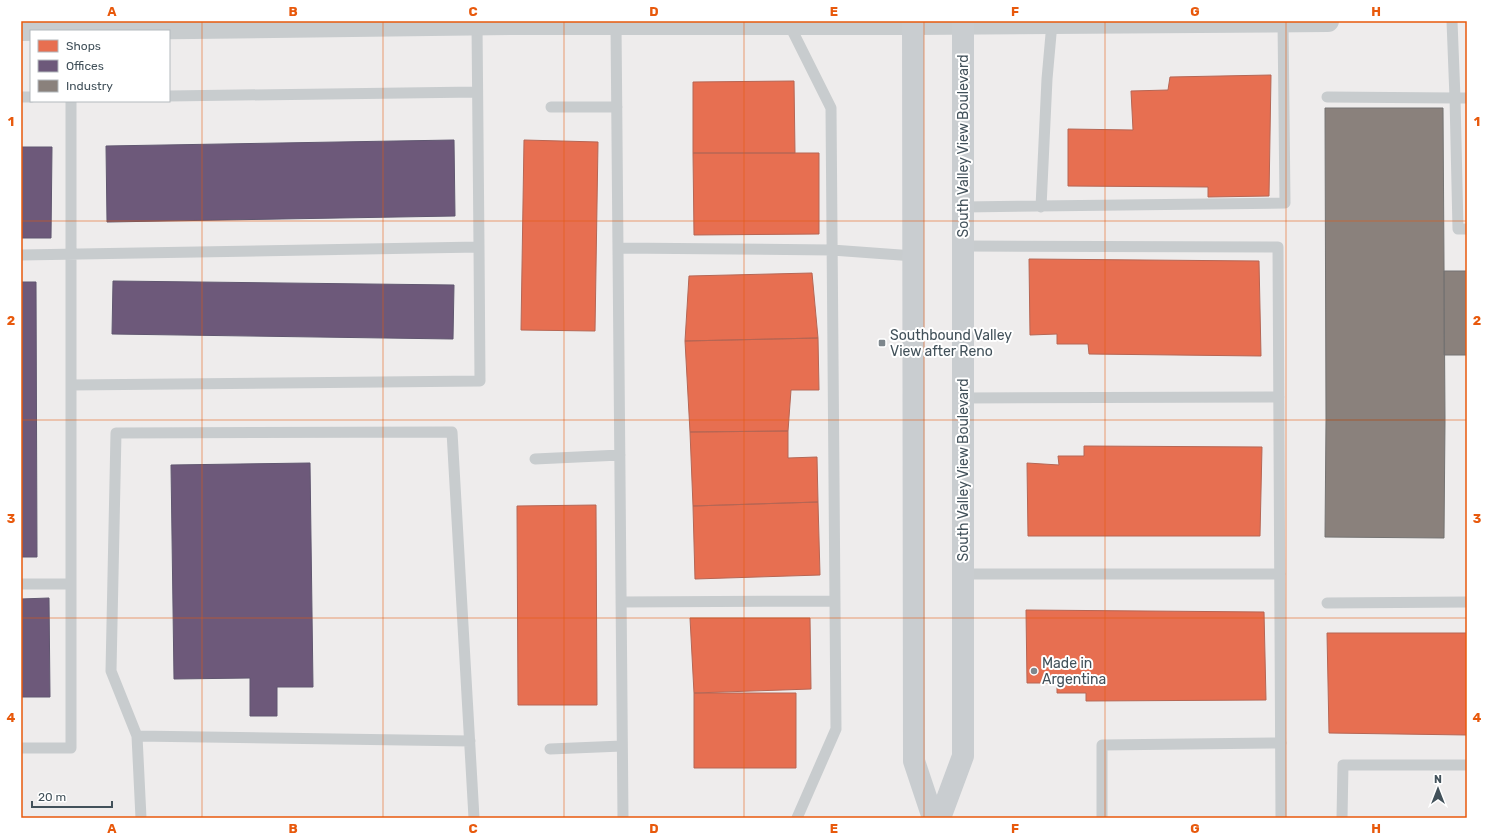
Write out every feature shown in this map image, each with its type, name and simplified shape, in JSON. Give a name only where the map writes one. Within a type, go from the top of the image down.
[{"type":"main road","points":[[913,22],[914,761],[933,818]]},
{"type":"main road","name":"South Valley View Boulevard","points":[[940,818],[963,756],[964,22]]},
{"type":"street","points":[[21,30],[476,24],[1328,21]]},
{"type":"lane","points":[[964,207],[1285,203],[1283,21]]},
{"type":"lane","points":[[1452,21],[1458,229],[1467,229]]},
{"type":"lane","points":[[1042,206],[1047,80],[1052,23]]},
{"type":"lane","points":[[72,385],[480,382],[476,24]]},
{"type":"lane","points":[[616,24],[623,818]]},
{"type":"lane","points":[[789,24],[831,108],[836,729],[797,818]]},
{"type":"lane","points":[[170,96],[477,92]]},
{"type":"lane","points":[[1327,97],[1467,98]]},
{"type":"lane","points":[[21,748],[72,748],[72,102]]},
{"type":"lane","points":[[551,107],[617,107]]},
{"type":"lane","points":[[964,246],[1278,247],[1281,818]]},
{"type":"lane","points":[[21,255],[479,247]]},
{"type":"lane","points":[[618,248],[832,250],[914,256]]},
{"type":"lane","points":[[964,398],[1279,397]]},
{"type":"lane","points":[[141,818],[137,736],[111,671],[116,433],[452,432],[474,818]]},
{"type":"lane","points":[[536,458],[620,454]]},
{"type":"lane","points":[[964,574],[1280,574]]},
{"type":"lane","points":[[21,584],[72,584]]},
{"type":"lane","points":[[621,602],[835,601]]},
{"type":"lane","points":[[1327,603],[1467,602]]},
{"type":"lane","points":[[137,736],[470,741]]},
{"type":"lane","points":[[1102,818],[1102,745],[1281,743]]},
{"type":"lane","points":[[550,749],[622,746]]},
{"type":"lane","points":[[1342,818],[1343,765],[1467,765]]},
{"type":"building: Shops","points":[[1271,75],[1269,196],[1208,197],[1208,187],[1068,186],[1068,129],[1133,130],[1131,91],[1168,90],[1170,77]]},
{"type":"building: Shops","points":[[794,81],[795,153],[693,153],[693,82]]},
{"type":"building: Shops","points":[[524,140],[598,142],[595,331],[521,330]]},
{"type":"building: Shops","points":[[693,153],[819,153],[819,234],[694,235]]},
{"type":"building: Shops","points":[[1029,259],[1259,261],[1261,356],[1089,354],[1088,344],[1057,344],[1057,334],[1030,335]]},
{"type":"building: Shops","points":[[812,273],[818,338],[685,341],[689,276]]},
{"type":"building: Shops","points":[[818,338],[819,390],[791,390],[788,431],[690,432],[685,341]]},
{"type":"building: Shops","points":[[788,431],[788,458],[817,457],[818,502],[693,506],[690,432]]},
{"type":"building: Shops","points":[[1084,446],[1262,447],[1260,536],[1028,536],[1027,463],[1059,465],[1058,456],[1084,456]]},
{"type":"building: Shops","points":[[818,502],[820,575],[695,579],[693,506]]},
{"type":"building: Shops","points":[[596,505],[597,705],[518,705],[517,506]]},
{"type":"building: Shops","points":[[1026,610],[1264,612],[1266,700],[1086,701],[1086,693],[1057,693],[1057,683],[1027,683]]},
{"type":"building: Shops","points":[[690,618],[810,618],[811,689],[694,693]]},
{"type":"building: Shops","points":[[1327,633],[1467,633],[1467,735],[1329,733]]},
{"type":"building: Shops","points":[[694,693],[796,693],[796,768],[694,768]]},
{"type":"building: Offices","points":[[454,140],[455,216],[107,222],[106,146]]},
{"type":"building: Offices","points":[[21,147],[52,147],[51,238],[21,238]]},
{"type":"building: Offices","points":[[113,281],[454,285],[453,339],[112,334]]},
{"type":"building: Offices","points":[[21,282],[36,282],[37,557],[21,557]]},
{"type":"building: Offices","points":[[310,463],[313,687],[277,687],[277,716],[250,716],[250,678],[174,679],[171,465]]},
{"type":"building: Offices","points":[[49,598],[50,697],[21,697],[21,599]]},
{"type":"building: Industry","points":[[1325,108],[1443,108],[1445,420],[1326,420]]},
{"type":"building: Industry","points":[[1444,271],[1467,271],[1467,355],[1444,355]]},
{"type":"building: Industry","points":[[1326,420],[1445,420],[1444,538],[1325,537]]},
{"type":"place","name":"Southbound Valley View after Reno","points":[[882,343]]},
{"type":"place","name":"Made in Argentina","points":[[1034,671]]}]
